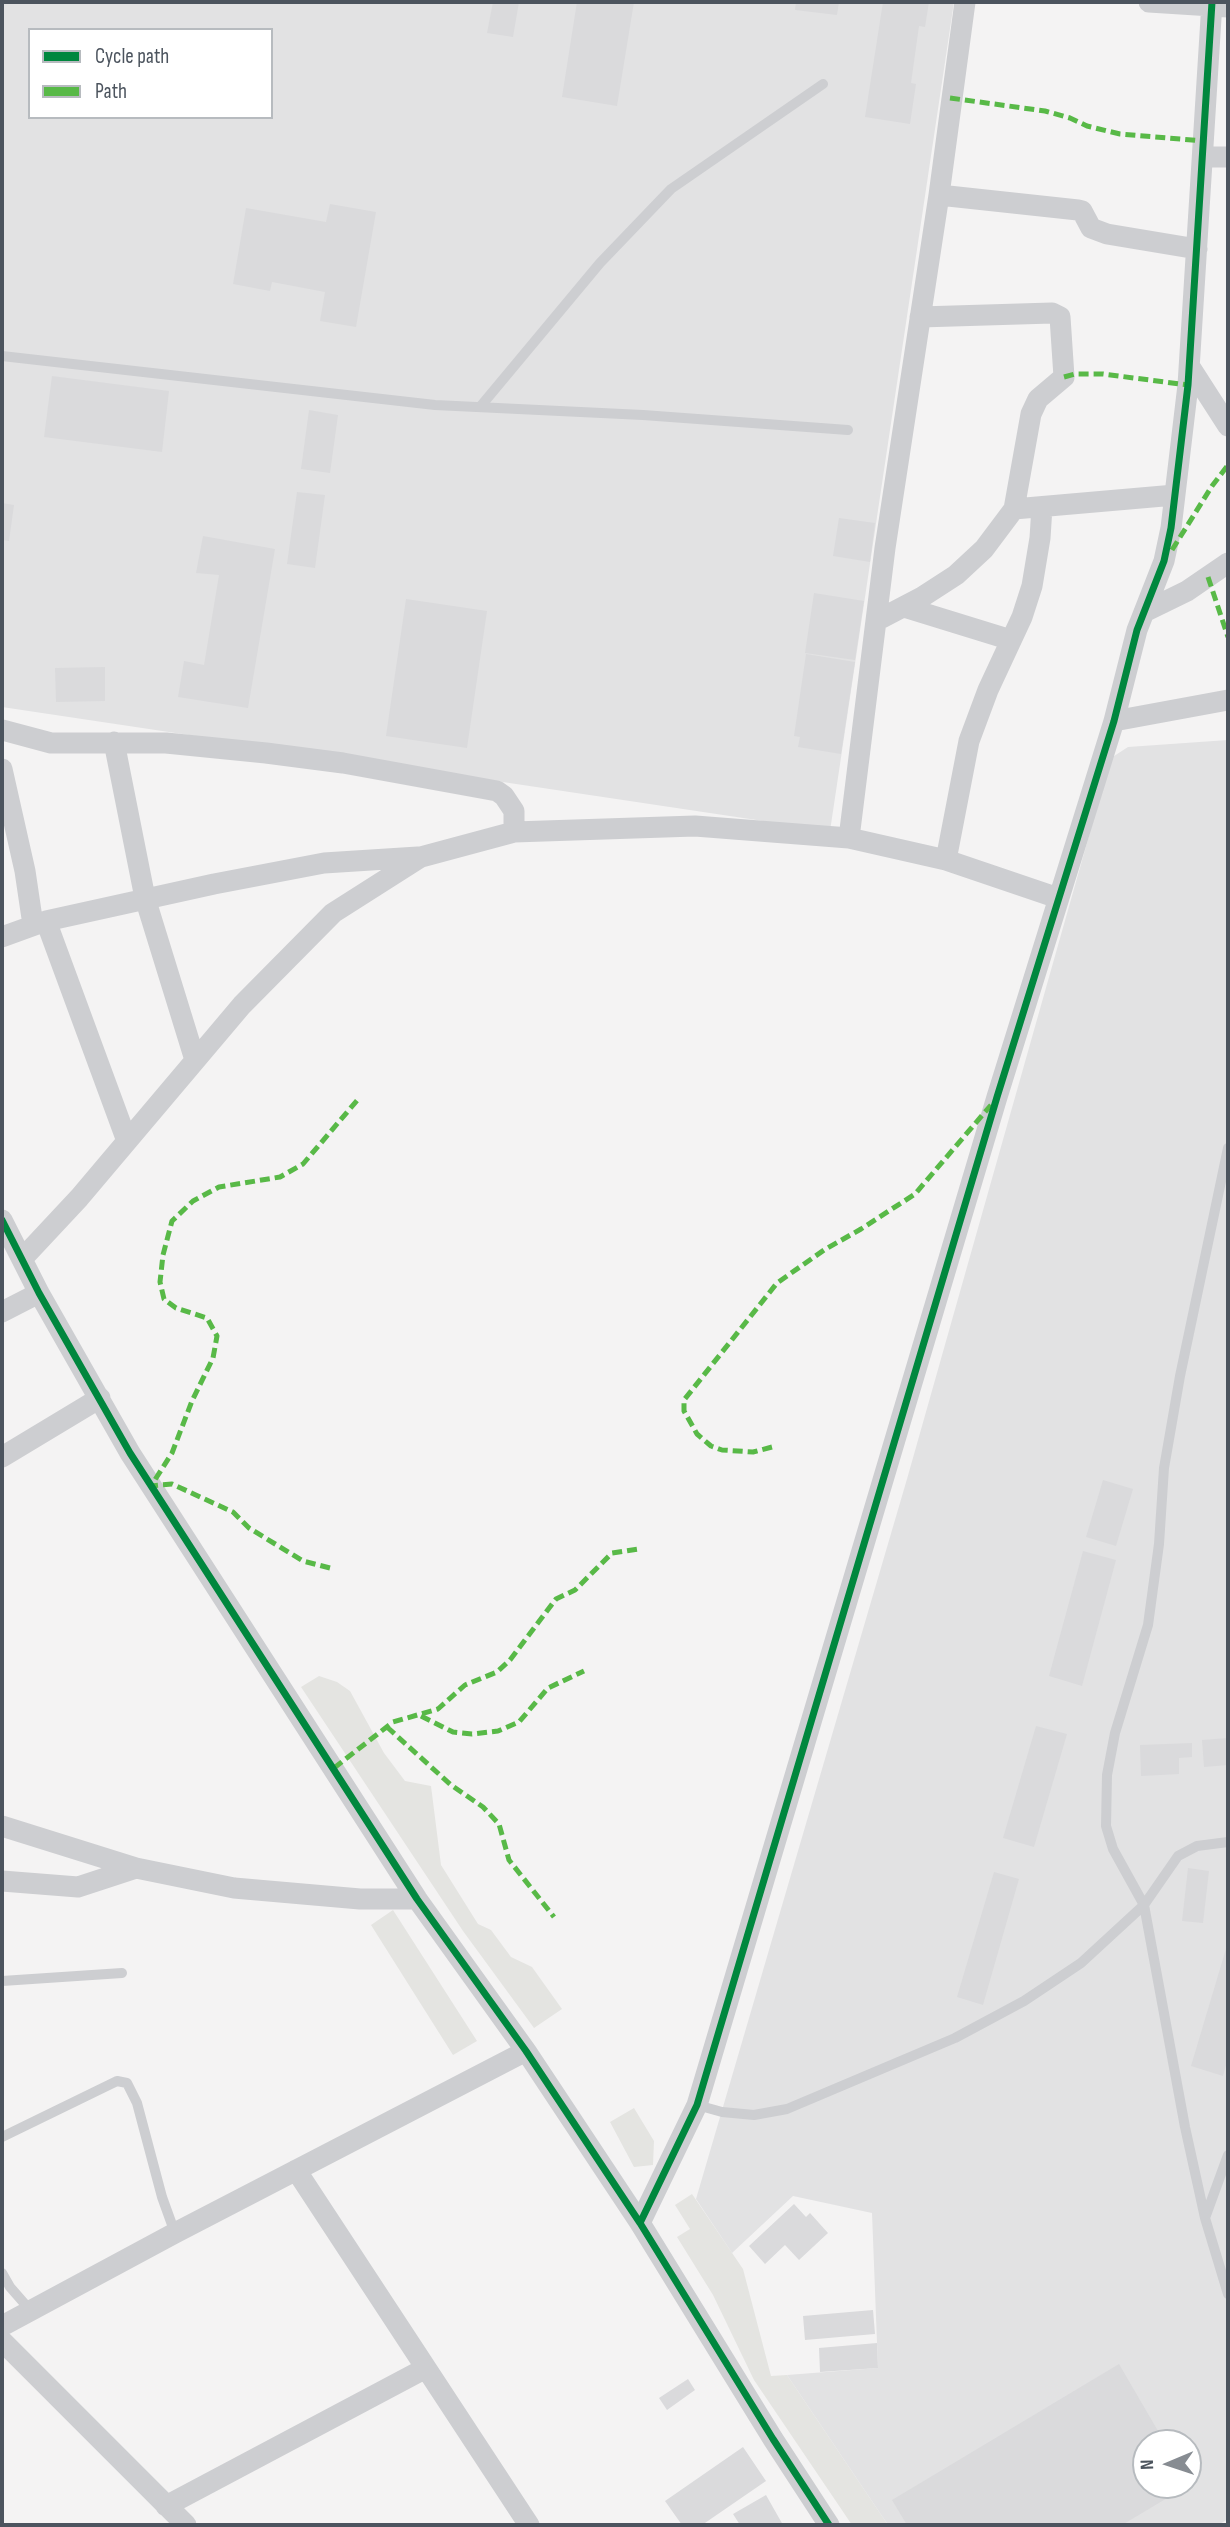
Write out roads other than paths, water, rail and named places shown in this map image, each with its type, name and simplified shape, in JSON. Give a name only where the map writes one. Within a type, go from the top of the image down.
[{"type":"street","points":[[849,838],[886,548],[965,2]]},
{"type":"street","points":[[640,2223],[697,2105],[1058,898],[1114,721],[1137,630],[1164,561],[1175,495],[1190,367],[1203,158],[1217,4],[1149,2]]},
{"type":"street","points":[[1203,158],[1228,157]]},
{"type":"street","points":[[939,195],[1078,210],[1082,211],[1091,229],[1197,249]]},
{"type":"street","points":[[878,620],[939,587],[966,567],[992,540],[1014,509],[1031,414],[1038,399],[1064,377],[1060,317],[1052,313],[920,317]]},
{"type":"street","points":[[1190,367],[1228,426]]},
{"type":"street","points":[[1014,509],[1175,495]]},
{"type":"street","points":[[946,860],[969,741],[988,690],[1022,617],[1032,586],[1042,507]]},
{"type":"street","points":[[1144,612],[1187,591],[1228,563]]},
{"type":"street","points":[[904,607],[1011,640]]},
{"type":"street","points":[[1114,721],[1228,700]]},
{"type":"street","points":[[2,730],[51,743],[190,744],[266,753],[343,763],[497,791],[505,796],[514,811],[514,832]]},
{"type":"street","points":[[114,742],[145,898],[195,1060]]},
{"type":"street","points":[[2,769],[39,923],[127,1141]]},
{"type":"street","points":[[2,937],[39,923],[145,898],[324,863],[421,857],[514,832],[695,826],[849,838],[946,860],[1058,898]]},
{"type":"street","points":[[22,1259],[79,1198],[243,1005],[333,913],[421,857]]},
{"type":"street","points":[[4,1229],[130,1453],[417,1899],[526,2051],[640,2223],[828,2525]]},
{"type":"street","points":[[2,1312],[39,1293]]},
{"type":"street","points":[[2,1457],[100,1398]]},
{"type":"street","points":[[2,1826],[136,1868],[234,1888],[348,1899],[417,1899]]},
{"type":"street","points":[[2,1881],[78,1887],[136,1868]]},
{"type":"street","points":[[2,2326],[526,2051]]},
{"type":"street","points":[[296,2170],[529,2525]]},
{"type":"street","points":[[2,2341],[186,2525]]},
{"type":"street","points":[[166,2506],[426,2368]]},
{"type":"lane","points":[[480,407],[600,263],[671,189],[823,84]]},
{"type":"lane","points":[[2,356],[435,405],[643,415],[848,430]]},
{"type":"lane","points":[[1228,1148],[1180,1376],[1164,1468],[1159,1544],[1148,1625],[1115,1733],[1107,1776],[1106,1826],[1113,1849],[1144,1905],[1185,2127],[1205,2218],[1228,2294]]},
{"type":"lane","points":[[697,2105],[722,2112],[754,2115],[787,2109],[954,2038],[1024,2001],[1081,1963],[1144,1905],[1178,1856],[1197,1846],[1228,1842]]},
{"type":"lane","points":[[2,1981],[122,1973]]},
{"type":"lane","points":[[2,2137],[117,2081],[127,2082],[137,2103],[162,2197],[175,2233]]},
{"type":"lane","points":[[1205,2218],[1228,2155]]},
{"type":"lane","points":[[2,2273],[31,2311]]}]
